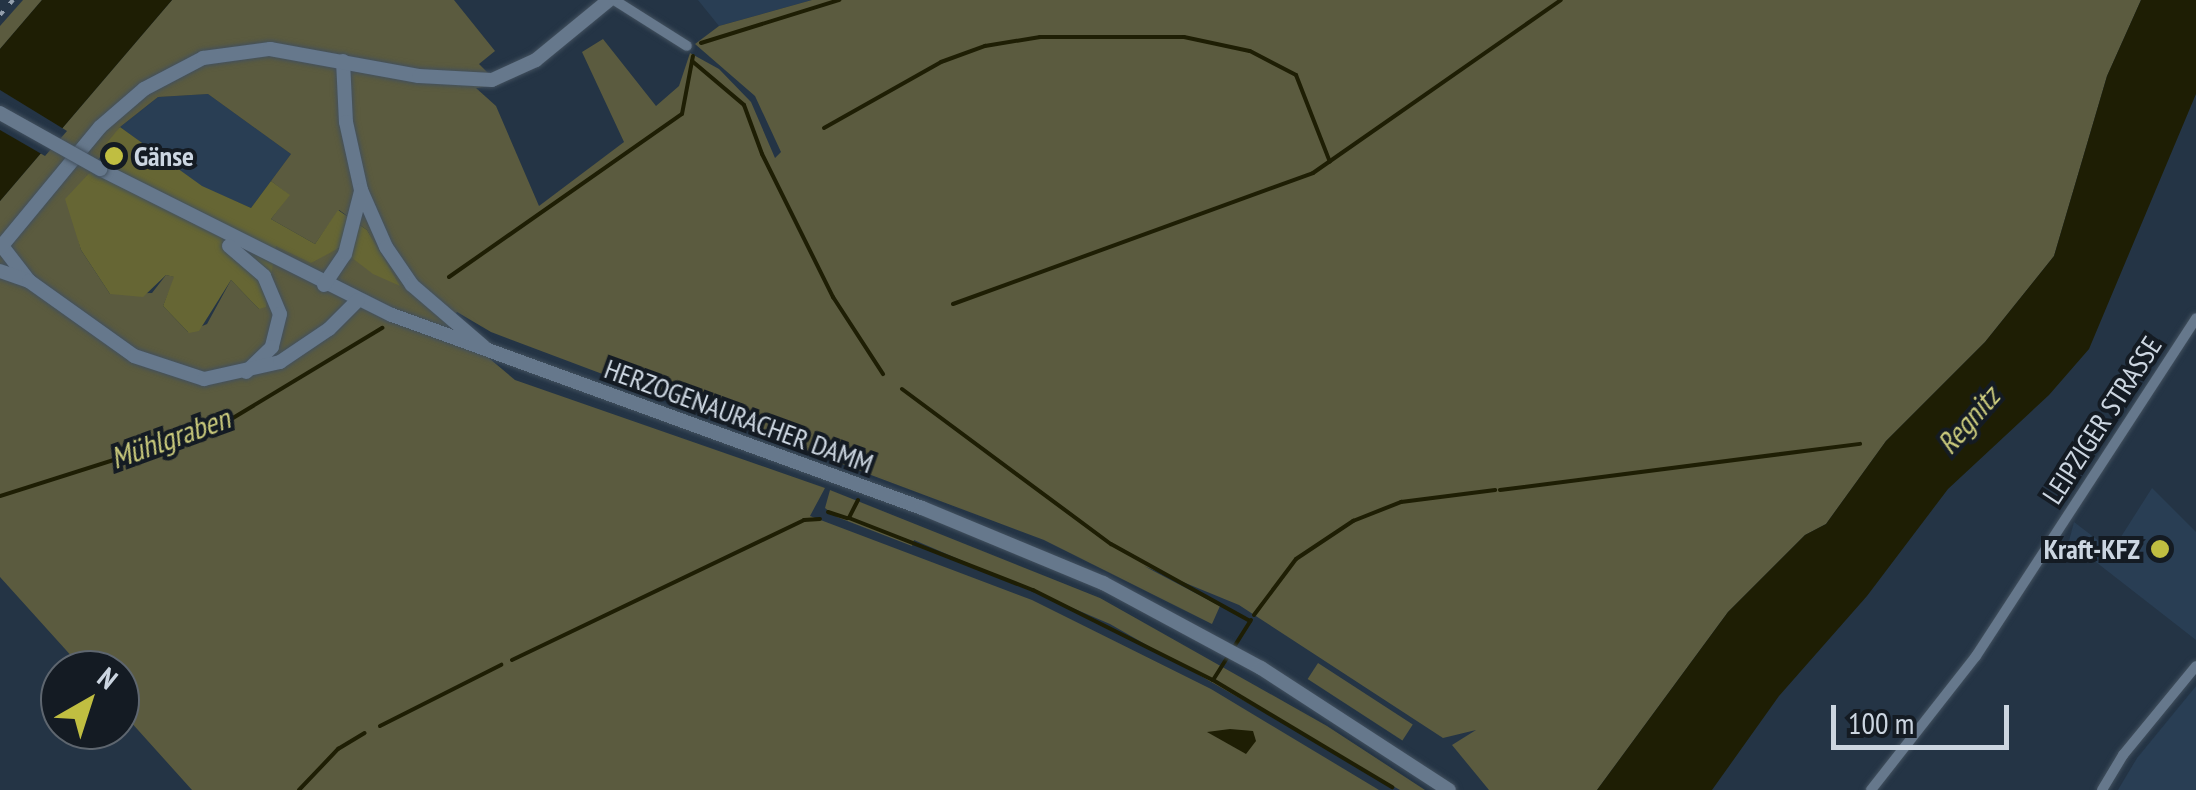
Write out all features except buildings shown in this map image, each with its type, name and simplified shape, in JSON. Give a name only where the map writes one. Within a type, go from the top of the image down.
[{"type":"main road","points":[[358,300],[298,351],[241,375],[204,379],[159,368],[112,343],[29,281],[1,247],[100,127],[144,89],[203,58],[270,49],[442,79],[501,78],[536,60],[611,0]]},
{"type":"main road","points":[[342,61],[346,122],[361,190],[412,286],[496,356]]},
{"type":"main road","name":"HERZOGENAURACHER DAMM","points":[[0,112],[200,224],[358,300],[496,356],[922,508],[1103,583],[1304,694],[1449,790]]},
{"type":"main road","points":[[324,285],[345,254],[361,190]]},
{"type":"main road","points":[[200,224],[264,276],[279,304],[272,348],[241,375]]},
{"type":"main road","points":[[0,271],[29,281]]},
{"type":"street","points":[[611,0],[687,46]]},
{"type":"street","name":"LEIPZIGER STRASSE","points":[[1871,790],[1976,656],[2196,318]]},
{"type":"street","points":[[2102,790],[2196,666]]},
{"type":"shaded area","points":[[23,0],[42,0],[0,49],[0,26]]},
{"type":"shaded area","points":[[172,0],[454,0],[495,51],[479,64],[500,85],[476,88],[496,106],[539,206],[624,142],[582,52],[603,39],[656,106],[679,86],[690,53],[719,69],[751,102],[775,158],[781,152],[755,96],[695,44],[719,26],[812,0],[2141,0],[2107,76],[2054,256],[1985,342],[1886,441],[1826,524],[1805,535],[1728,612],[1597,790],[1489,790],[1452,745],[1476,730],[1443,738],[1239,605],[1144,566],[1220,606],[1212,624],[1044,540],[491,332],[457,312],[447,323],[515,380],[825,488],[810,516],[1032,600],[1211,689],[1379,790],[192,790],[140,732],[140,650],[66,650],[0,577],[0,201]],"holes":[[[208,94],[291,154],[271,181],[289,195],[271,219],[315,244],[339,210],[367,230],[378,250],[275,246],[259,309],[231,280],[207,324],[188,332],[163,306],[175,277],[166,275],[152,293],[110,294],[81,250],[69,204],[120,127],[158,97]]]},
{"type":"shaded area","points":[[698,0],[812,0],[719,26]]},
{"type":"shaded area","points":[[208,94],[291,154],[251,208],[202,187],[120,127],[158,97]]},
{"type":"shaded area","points":[[120,127],[202,186],[251,208],[271,181],[290,195],[271,219],[315,244],[338,210],[367,230],[400,286],[373,274],[339,248],[311,263],[276,246],[266,307],[259,309],[231,280],[199,331],[189,333],[163,306],[174,277],[166,275],[143,297],[110,294],[81,250],[65,199],[109,152],[105,145]]},
{"type":"shaded area","points":[[2152,488],[2196,532],[2196,640],[2069,541],[2074,522],[2112,551]]},
{"type":"shaded area","points":[[830,490],[1100,598],[1327,726],[1425,790],[1400,790],[1110,624],[914,540],[912,546],[837,517],[825,508]]},
{"type":"shaded area","points":[[1318,663],[1413,725],[1402,740],[1308,679]]},
{"type":"shaded area","points":[[2196,686],[2196,790],[2118,790],[2137,758]]},
{"type":"water","points":[[42,0],[172,0],[0,201],[0,49]]},
{"type":"water","name":"Regnitz","points":[[2141,0],[2196,0],[2196,94],[2089,349],[2049,395],[1948,489],[1867,596],[1779,696],[1712,790],[1597,790],[1728,612],[1805,535],[1826,524],[1886,441],[1985,342],[2054,256],[2107,76]]},
{"type":"water","points":[[1253,731],[1256,741],[1246,754],[1207,732]]},
{"type":"pier","points":[[0,90],[67,131],[45,156],[0,130]]},
{"type":"waterway","points":[[701,43],[839,0]]},
{"type":"waterway","points":[[953,304],[1313,173],[1561,0]]},
{"type":"waterway","points":[[824,128],[941,62],[985,46],[1040,37],[1184,37],[1250,51],[1296,75],[1330,162]]},
{"type":"waterway","points":[[449,277],[682,114],[693,56]]},
{"type":"waterway","points":[[692,61],[744,105],[762,154],[833,297],[883,374]]},
{"type":"waterway","name":"Mühlgraben","points":[[0,496],[218,427],[382,328]]},
{"type":"waterway","points":[[902,389],[1111,544],[1250,621]]},
{"type":"waterway","points":[[1500,490],[1860,444]]},
{"type":"waterway","points":[[1254,615],[1296,559],[1353,521],[1401,502],[1495,490]]},
{"type":"waterway","points":[[858,500],[849,518],[1033,590],[1213,680]]},
{"type":"waterway","points":[[828,512],[847,518]]},
{"type":"waterway","points":[[512,660],[804,520],[820,519]]},
{"type":"waterway","points":[[1251,620],[1213,680],[1392,787]]},
{"type":"waterway","points":[[380,726],[501,665]]},
{"type":"waterway","points":[[299,790],[338,749],[365,733]]},
{"type":"railway","points":[[0,15],[13,0]]},
{"type":"place","name":"Gänse","points":[[114,156]]},
{"type":"place","name":"Kraft-KFZ","points":[[2160,549]]}]
